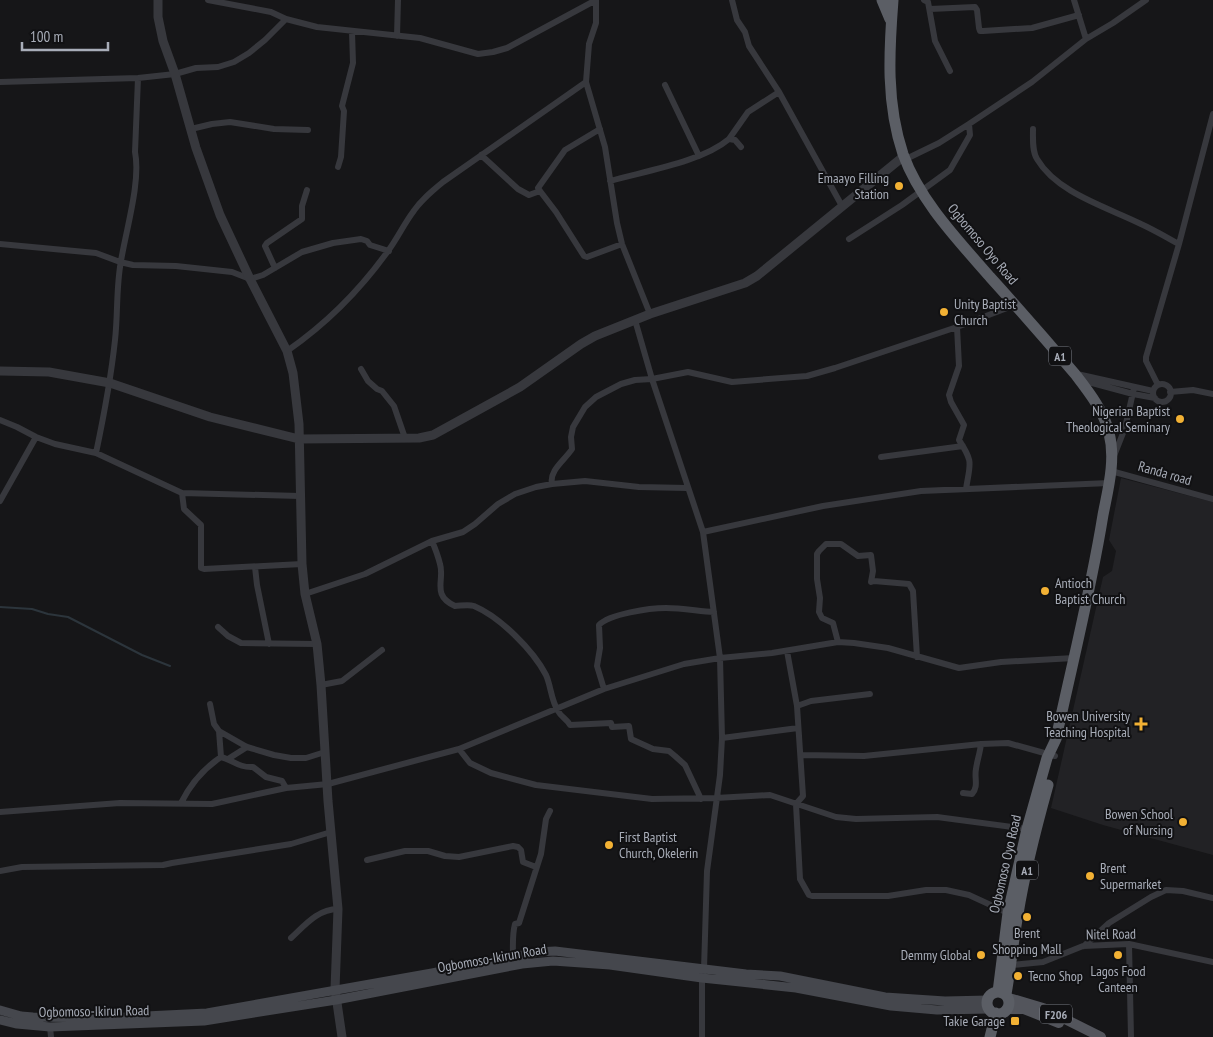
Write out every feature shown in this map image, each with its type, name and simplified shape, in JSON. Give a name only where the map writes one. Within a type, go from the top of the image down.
[{"type":"highway","points":[[882,0],[891,22]]},
{"type":"highway","name":"Ogbomoso Oyo Road","points":[[893,0],[889,45],[891,100],[905,158],[922,190],[958,240],[1078,377],[1101,413],[1109,432],[1112,453],[1096,558],[1017,915],[1012,965],[1005,998]]},
{"type":"highway","name":"Ogbomoso Oyo Road","points":[[1005,998],[1008,914],[1027,829],[1053,752]]},
{"type":"highway","points":[[990,1037],[991,1007],[992,994],[1005,998],[1001,1013],[991,1007]]},
{"type":"main road","name":"Ogbomoso-Ikirun Road","points":[[0,1010],[33,1018],[105,1018],[207,1013],[538,952],[568,952],[703,973]]},
{"type":"main road","name":"Ogbomoso-Ikirun Road","points":[[0,1020],[29,1026],[50,1027],[204,1021],[336,1000],[522,964],[553,961],[703,973],[780,976],[894,998],[973,1002],[991,1007]]},
{"type":"main road","name":"F206","points":[[1005,998],[1024,1009],[1086,1037]]},
{"type":"main road","name":"F206","points":[[1005,998],[1043,1008],[1101,1037]]},
{"type":"street","points":[[158,0],[158,17],[163,41],[220,215],[287,351],[296,393],[302,564],[305,594],[317,644],[321,684],[338,909],[335,989],[342,1037]]},
{"type":"street","points":[[208,0],[271,12],[286,19],[317,27],[420,38],[478,54],[507,48],[596,0],[596,23],[589,44],[586,82],[605,147],[616,223],[622,244],[650,314]]},
{"type":"street","points":[[397,36],[398,0]]},
{"type":"street","points":[[732,0],[737,20],[749,46],[779,92],[842,206]]},
{"type":"street","points":[[924,0],[928,2],[936,41],[950,71]]},
{"type":"street","points":[[1074,0],[1086,39]]},
{"type":"street","points":[[0,371],[49,372],[110,383],[210,417],[299,439],[405,438],[426,436],[447,428],[520,387],[595,336],[650,314],[745,283],[905,158],[939,143],[969,124],[1032,82],[1086,39],[1146,0]]},
{"type":"street","points":[[930,9],[975,8],[977,10],[978,28],[980,31],[1032,28],[1079,15]]},
{"type":"street","points":[[0,82],[138,78],[175,74],[196,68],[218,67],[234,62],[249,53],[286,19]]},
{"type":"street","points":[[338,167],[341,157],[344,111],[342,106],[353,63],[352,32]]},
{"type":"street","points":[[96,453],[110,383],[115,341],[116,300],[120,262],[137,162],[135,152],[138,78]]},
{"type":"street","points":[[287,351],[305,339],[337,311],[388,251],[413,210],[424,197],[442,182],[586,82]]},
{"type":"street","points":[[665,85],[699,156]]},
{"type":"street","points":[[610,181],[699,156],[722,145],[729,139],[748,112],[779,92]]},
{"type":"street","points":[[1154,395],[1158,385],[1146,357],[1179,244],[1213,114]]},
{"type":"street","points":[[191,129],[230,122],[274,129],[308,130]]},
{"type":"street","points":[[849,238],[902,205],[950,170],[970,135],[969,124]]},
{"type":"street","points":[[600,129],[565,150],[538,188],[584,256],[586,257],[622,244]]},
{"type":"street","points":[[1033,129],[1036,159],[1056,182],[1179,244]]},
{"type":"street","points":[[729,139],[735,140],[741,147]]},
{"type":"street","points":[[481,155],[518,189],[530,195],[540,191]]},
{"type":"street","points":[[276,268],[265,246],[267,242],[302,219],[302,206],[307,190]]},
{"type":"street","points":[[0,244],[96,253],[133,265],[176,266],[232,272],[250,279],[276,268],[302,252],[333,243],[361,239],[367,241],[370,245],[388,251]]},
{"type":"street","points":[[552,484],[553,472],[572,449],[571,437],[577,419],[590,401],[621,384],[643,378],[652,379],[688,372],[732,382],[807,376],[957,327],[1015,305]]},
{"type":"street","points":[[635,320],[652,379],[703,532],[720,658],[722,738],[707,871],[702,1037]]},
{"type":"street","points":[[957,327],[959,366],[949,395],[964,425],[959,440],[970,460],[966,489]]},
{"type":"street","points":[[361,369],[368,381],[382,391],[394,406],[405,438]]},
{"type":"street","points":[[1078,377],[1154,395],[1161,402],[1170,397],[1170,392],[1166,385],[1158,385]]},
{"type":"street","points":[[1170,392],[1193,390],[1213,394]]},
{"type":"street","points":[[1111,467],[1125,428],[1134,391]]},
{"type":"street","points":[[0,420],[55,444],[96,453],[182,494],[300,496]]},
{"type":"street","points":[[0,501],[36,437]]},
{"type":"street","points":[[881,457],[963,446]]},
{"type":"street","name":"Randa road","points":[[1111,467],[1213,499]]},
{"type":"street","points":[[305,594],[365,574],[432,541],[463,532],[498,504],[515,494],[552,484],[586,482],[648,488],[687,488]]},
{"type":"street","points":[[703,532],[823,506],[921,491],[1108,484]]},
{"type":"street","points":[[182,494],[184,509],[201,525],[201,568],[302,564]]},
{"type":"street","points":[[432,541],[441,566],[440,591],[454,606],[474,606],[502,623],[542,668],[547,677],[556,708],[559,714],[565,717],[570,726],[611,723],[612,727],[629,726],[631,739],[656,750],[669,751],[685,766],[701,799]]},
{"type":"street","points":[[838,642],[833,623],[819,616],[818,554],[819,550],[826,544],[841,544],[858,556],[871,555],[873,571],[871,582],[908,584],[913,591],[917,656]]},
{"type":"street","points":[[255,567],[256,585],[269,644]]},
{"type":"street","points":[[604,689],[597,666],[600,648],[599,625],[603,620],[613,616],[666,608],[714,612]]},
{"type":"street","points":[[218,628],[228,636],[241,642],[317,644]]},
{"type":"street","points":[[0,812],[120,803],[212,804],[286,788],[328,784],[459,749],[604,689],[684,664],[720,658],[838,642],[888,648],[959,668],[1001,662],[1074,658]]},
{"type":"street","points":[[321,684],[342,680],[382,650]]},
{"type":"street","points":[[787,650],[797,706],[801,755],[802,796],[796,804],[800,879],[808,894],[812,896],[888,896],[926,890],[946,890],[969,895],[1008,914]]},
{"type":"street","points":[[797,706],[811,701],[870,694]]},
{"type":"street","points":[[210,704],[225,758],[246,768],[253,766],[266,777],[282,781],[286,788]]},
{"type":"street","points":[[722,738],[798,728]]},
{"type":"street","points":[[219,731],[247,747],[274,755],[306,758],[325,752]]},
{"type":"street","points":[[801,755],[888,755],[981,744],[1008,743],[1053,752]]},
{"type":"street","points":[[963,793],[972,794],[976,788],[975,770],[979,761],[981,744]]},
{"type":"street","points":[[181,803],[189,788],[206,767],[247,747]]},
{"type":"street","points":[[459,749],[470,763],[490,773],[536,785],[652,799],[701,799],[770,795],[836,817],[856,819],[937,817],[1027,829]]},
{"type":"street","points":[[513,957],[512,935],[515,924],[519,923],[541,854],[546,819],[550,811]]},
{"type":"street","points":[[0,871],[22,867],[163,866],[172,862],[291,844],[331,832]]},
{"type":"street","points":[[366,860],[405,852],[428,851],[445,856],[459,857],[513,846],[522,850],[523,862],[536,867]]},
{"type":"street","points":[[1083,946],[1109,923],[1166,890],[1183,891],[1213,898]]},
{"type":"street","points":[[291,938],[317,914],[328,909],[338,909]]},
{"type":"street","points":[[1129,944],[1131,1037]]},
{"type":"street","name":"Nitel Road","points":[[1012,965],[1043,962],[1083,946],[1129,944],[1213,962]]},
{"type":"street","points":[[50,1027],[51,1037]]},
{"type":"shaded area","name":"Bowen University Teaching Hospital","points":[[1121,478],[1213,502],[1213,855],[1103,825],[1051,808],[1103,577],[1112,571],[1116,551],[1109,540]]},
{"type":"waterway","points":[[0,607],[32,609],[68,617],[142,655],[170,666]]},
{"type":"place","name":"Emaayo Filling Station","points":[[899,186]]},
{"type":"place","name":"Unity Baptist Church","points":[[944,312]]},
{"type":"place","name":"Nigerian Baptist Theological Seminary","points":[[1180,419]]},
{"type":"place","name":"Antioch Baptist Church","points":[[1045,591]]},
{"type":"place","name":"Bowen University Teaching Hospital","points":[[1141,724]]},
{"type":"place","name":"Bowen School of Nursing","points":[[1183,822]]},
{"type":"place","name":"First Baptist Church, Okelerin","points":[[609,845]]},
{"type":"place","name":"Brent Supermarket","points":[[1090,876]]},
{"type":"place","name":"Brent Shopping Mall","points":[[1027,917]]},
{"type":"place","name":"Demmy Global","points":[[981,955]]},
{"type":"place","name":"Lagos Food Canteen","points":[[1118,955]]},
{"type":"place","name":"Tecno Shop","points":[[1018,976]]},
{"type":"place","name":"Takie Garage","points":[[1015,1021]]}]
